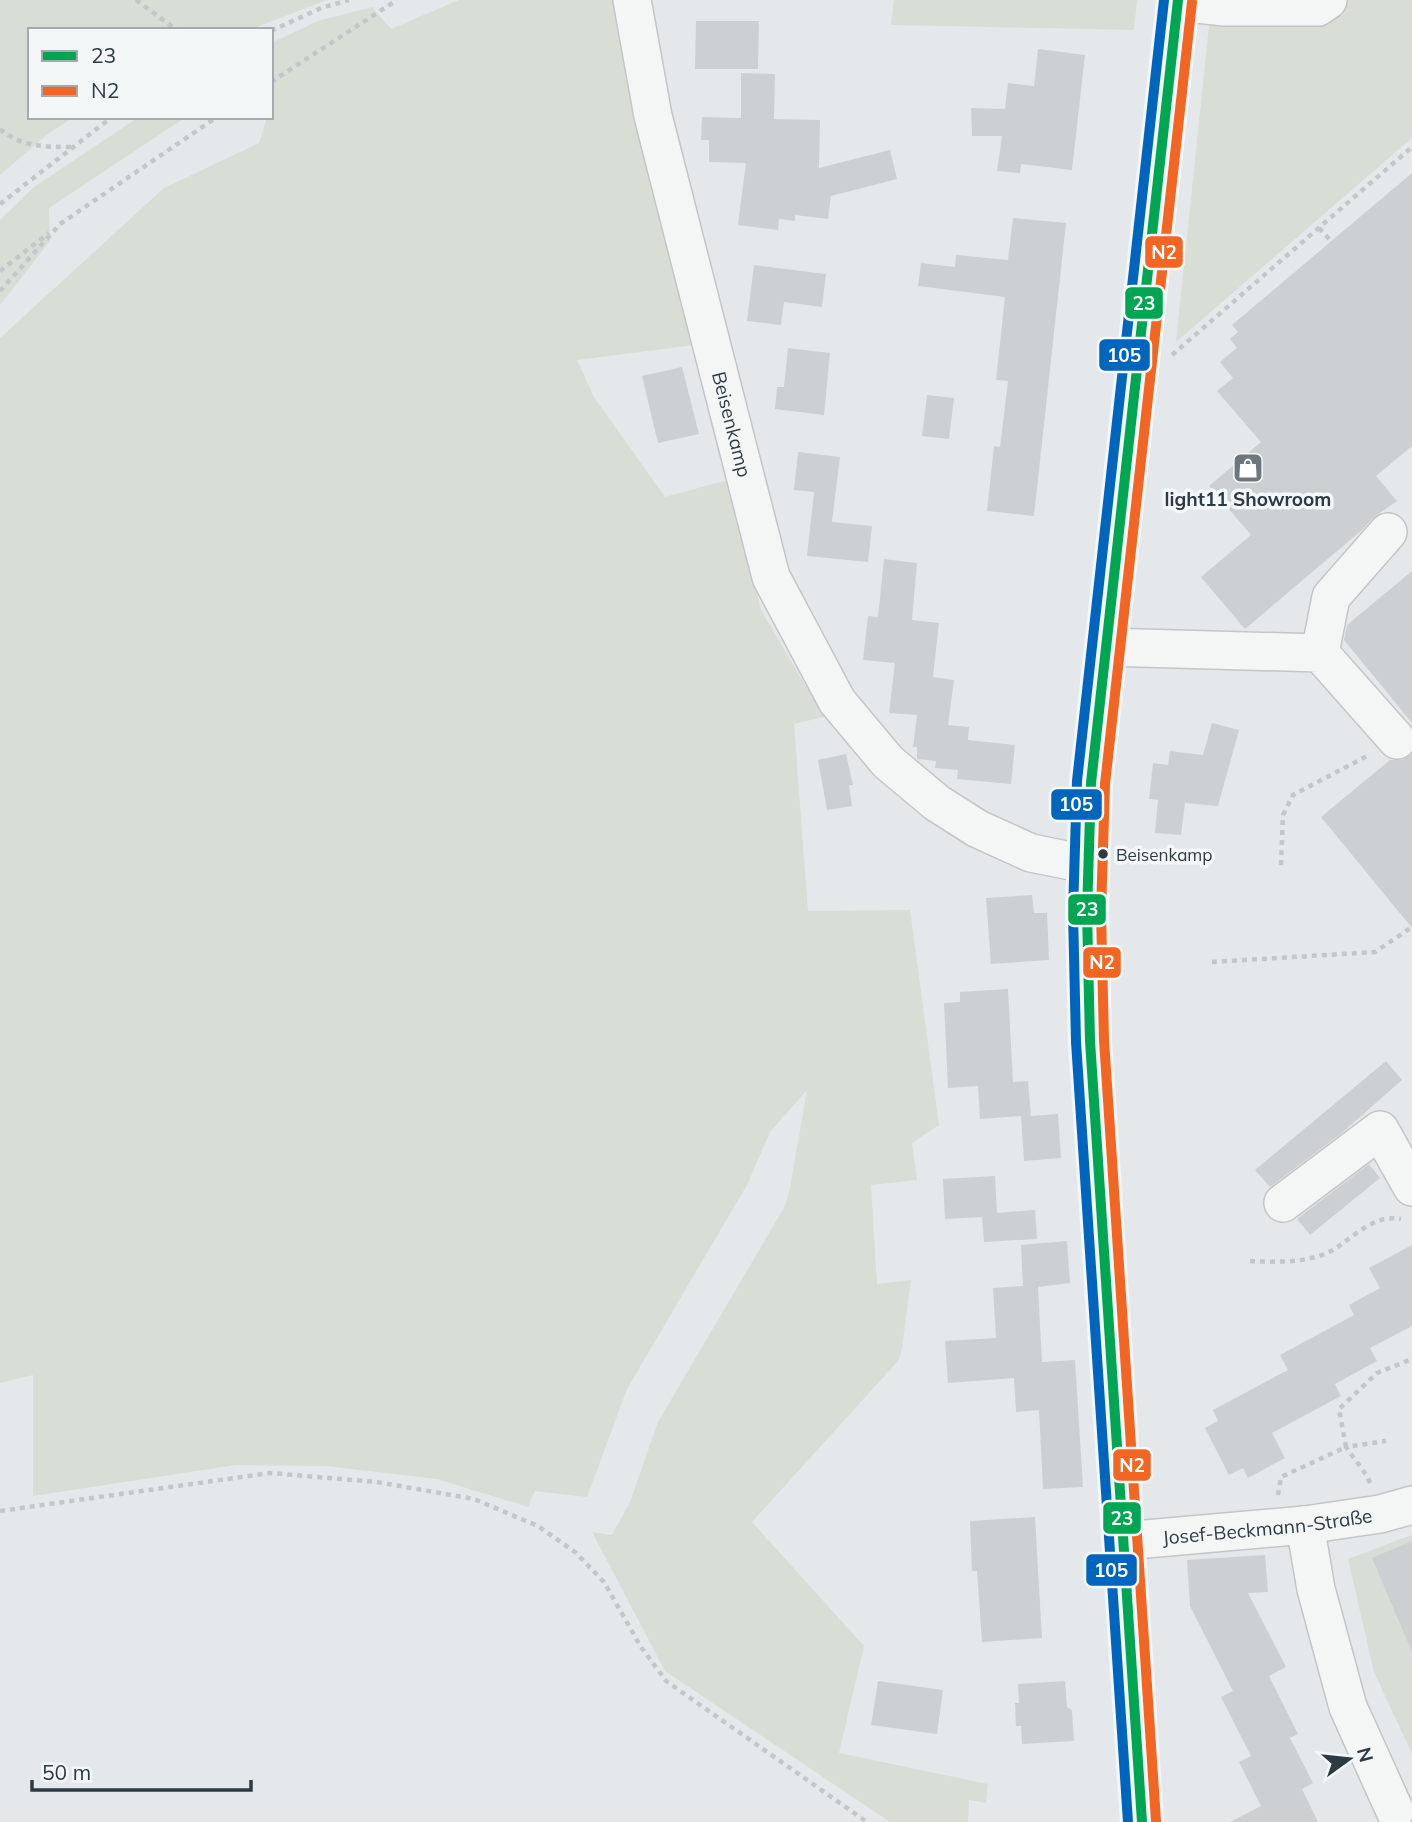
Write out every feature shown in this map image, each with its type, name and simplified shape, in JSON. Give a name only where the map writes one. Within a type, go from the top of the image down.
[{"type":"street","name":"Beisenkamp","points":[[632,0],[653,116],[771,577],[837,701],[888,762],[937,803],[978,829],[1031,853],[1086,864]]},
{"type":"street","points":[[1142,1822],[1085,941],[1091,783],[1178,1],[1224,7],[1318,7],[1328,0]]},
{"type":"street","points":[[1320,653],[1331,597],[1388,532]]},
{"type":"street","points":[[1106,647],[1320,653],[1397,740]]},
{"type":"street","points":[[1283,1203],[1380,1130],[1412,1187]]},
{"type":"street","name":"Josef-Beckmann-Straße","points":[[1123,1541],[1288,1526],[1396,1509]]},
{"type":"street","points":[[1288,1526],[1316,1589],[1348,1707],[1397,1812]]},
{"type":"path","points":[[136,0],[176,28]]},
{"type":"path","points":[[273,30],[321,8],[349,0]]},
{"type":"path","points":[[273,81],[397,0]]},
{"type":"path","points":[[0,204],[109,119]]},
{"type":"path","points":[[0,271],[60,224],[214,119]]},
{"type":"path","points":[[0,129],[22,143],[41,148],[73,146]]},
{"type":"path","points":[[1192,338],[1412,147]]},
{"type":"path","points":[[0,290],[60,224]]},
{"type":"path","points":[[1319,228],[1331,242]]},
{"type":"path","points":[[1281,865],[1283,815],[1293,794],[1397,740]]},
{"type":"path","points":[[1212,962],[1375,952],[1412,927]]},
{"type":"path","points":[[1250,1261],[1285,1262],[1324,1255],[1363,1227],[1394,1218],[1412,1221]]},
{"type":"path","points":[[1396,1509],[1346,1447],[1339,1409],[1377,1373],[1412,1359]]},
{"type":"path","points":[[1288,1526],[1281,1477],[1346,1447],[1386,1441]]},
{"type":"path","points":[[0,1511],[270,1473],[377,1482],[474,1499],[538,1526],[575,1552],[604,1582],[641,1647],[666,1681],[867,1822]]},
{"type":"shaded area","points":[[0,0],[327,0],[254,28],[28,28],[28,119],[71,119],[49,133],[0,175]]},
{"type":"shaded area","points":[[459,0],[620,0],[695,345],[577,360],[594,397],[665,497],[728,480],[761,610],[804,683],[828,716],[794,724],[808,911],[910,910],[939,1125],[912,1143],[917,1180],[871,1185],[877,1284],[911,1280],[899,1360],[752,1522],[864,1646],[839,1753],[988,1784],[986,1803],[969,1800],[968,1822],[890,1822],[665,1671],[592,1532],[612,1535],[630,1502],[658,1422],[785,1206],[807,1090],[770,1132],[747,1185],[627,1389],[587,1497],[535,1491],[528,1507],[437,1479],[326,1466],[236,1465],[33,1496],[33,1375],[0,1383],[0,338],[164,188],[259,143],[266,119],[273,119],[273,42],[318,21],[372,7],[391,29]]},
{"type":"shaded area","points":[[894,0],[1137,0],[1134,30],[891,25]]},
{"type":"shaded area","points":[[1341,0],[1412,0],[1412,138],[1176,342],[1210,16]]},
{"type":"shaded area","points":[[136,119],[183,119],[49,208],[50,241],[0,305],[0,220],[34,187]]},
{"type":"shaded area","points":[[1412,1535],[1412,1754],[1374,1672],[1348,1559]]},
{"type":"building","points":[[696,21],[759,21],[758,69],[695,69]]},
{"type":"building","points":[[1038,49],[1085,55],[1072,170],[1021,164],[1020,173],[997,171],[1002,136],[972,136],[971,108],[1005,109],[1008,83],[1034,86]]},
{"type":"building","points":[[741,73],[775,74],[774,119],[820,120],[819,168],[890,150],[897,179],[831,196],[828,219],[795,215],[795,221],[779,219],[778,230],[738,225],[746,163],[709,162],[709,140],[701,140],[702,117],[741,118]]},
{"type":"building","points":[[1412,173],[1412,446],[1376,476],[1397,501],[1373,518],[1245,629],[1201,577],[1251,535],[1209,486],[1261,442],[1217,391],[1233,378],[1220,362],[1237,348],[1230,339],[1238,332],[1232,325]]},
{"type":"building","points":[[1013,218],[1066,223],[1034,516],[987,511],[994,446],[1000,447],[1008,381],[996,380],[1005,297],[918,286],[921,263],[955,267],[956,255],[1008,260]]},
{"type":"building","points":[[754,265],[826,274],[822,307],[784,302],[781,325],[747,321]]},
{"type":"building","points":[[788,348],[830,353],[824,415],[775,409],[777,387],[784,387]]},
{"type":"building","points":[[682,367],[699,434],[658,443],[642,376]]},
{"type":"building","points":[[927,395],[954,398],[949,439],[922,436]]},
{"type":"building","points":[[798,452],[840,457],[832,522],[872,526],[868,562],[807,556],[814,492],[794,490]]},
{"type":"building","points":[[884,559],[917,563],[912,620],[939,623],[933,677],[954,680],[948,725],[969,727],[968,740],[1015,745],[1011,784],[957,779],[958,770],[935,768],[936,761],[917,759],[917,747],[913,747],[917,715],[889,713],[895,663],[863,660],[868,616],[878,617]]},
{"type":"building","points":[[1412,571],[1412,723],[1344,640],[1347,625]]},
{"type":"building","points":[[1212,723],[1239,730],[1218,806],[1185,803],[1181,835],[1155,833],[1158,800],[1149,799],[1153,763],[1168,765],[1170,751],[1203,755]]},
{"type":"building","points":[[846,754],[853,785],[849,785],[852,806],[827,810],[818,760]]},
{"type":"building","points":[[1412,754],[1412,928],[1321,817],[1390,760],[1402,760]]},
{"type":"building","points":[[1032,895],[1034,913],[1047,913],[1049,960],[991,964],[986,898]]},
{"type":"building","points":[[1008,989],[1013,1082],[1028,1081],[1031,1116],[1058,1114],[1061,1158],[1024,1161],[1021,1116],[980,1119],[978,1086],[948,1088],[944,1003],[960,1002],[960,992]]},
{"type":"building","points":[[1386,1061],[1402,1080],[1343,1132],[1270,1187],[1255,1170]]},
{"type":"building","points":[[1369,1164],[1380,1178],[1310,1235],[1297,1219]]},
{"type":"building","points":[[995,1176],[997,1213],[1035,1210],[1037,1239],[984,1242],[982,1217],[945,1219],[943,1179]]},
{"type":"building","points":[[1067,1241],[1070,1283],[1038,1287],[1042,1362],[1075,1360],[1083,1487],[1043,1489],[1039,1410],[1016,1412],[1014,1378],[948,1383],[945,1341],[996,1338],[993,1288],[1023,1286],[1021,1245]]},
{"type":"building","points":[[1412,1245],[1412,1326],[1370,1348],[1377,1361],[1335,1384],[1341,1396],[1272,1433],[1285,1458],[1248,1478],[1243,1468],[1229,1475],[1205,1428],[1218,1421],[1213,1410],[1288,1370],[1280,1355],[1354,1315],[1349,1305],[1380,1288],[1369,1268]]},
{"type":"building","points":[[1035,1517],[1042,1638],[982,1642],[977,1571],[972,1571],[970,1521]]},
{"type":"building","points":[[1412,1541],[1412,1652],[1372,1558]]},
{"type":"building","points":[[1265,1555],[1268,1592],[1248,1593],[1286,1667],[1269,1676],[1298,1734],[1290,1738],[1313,1783],[1302,1789],[1318,1822],[1230,1822],[1261,1806],[1239,1762],[1251,1756],[1221,1697],[1233,1691],[1190,1606],[1187,1560]]},
{"type":"building","points":[[878,1681],[943,1690],[937,1734],[871,1725]]},
{"type":"building","points":[[1065,1681],[1067,1707],[1072,1710],[1074,1741],[1022,1744],[1021,1726],[1016,1726],[1018,1684]]},
{"type":"transit line","name":"105","points":[[1128,1822],[1076,1042],[1073,912],[1077,781],[1164,0]]},
{"type":"transit line","name":"23","points":[[1142,1822],[1090,1041],[1087,912],[1091,783],[1178,0]]},
{"type":"transit line","name":"N2","points":[[1156,1821],[1104,1040],[1101,912],[1105,784],[1192,2]]},
{"type":"place","name":"light11 Showroom","points":[[1248,468]]},
{"type":"place","name":"Beisenkamp","points":[[1103,854]]}]
